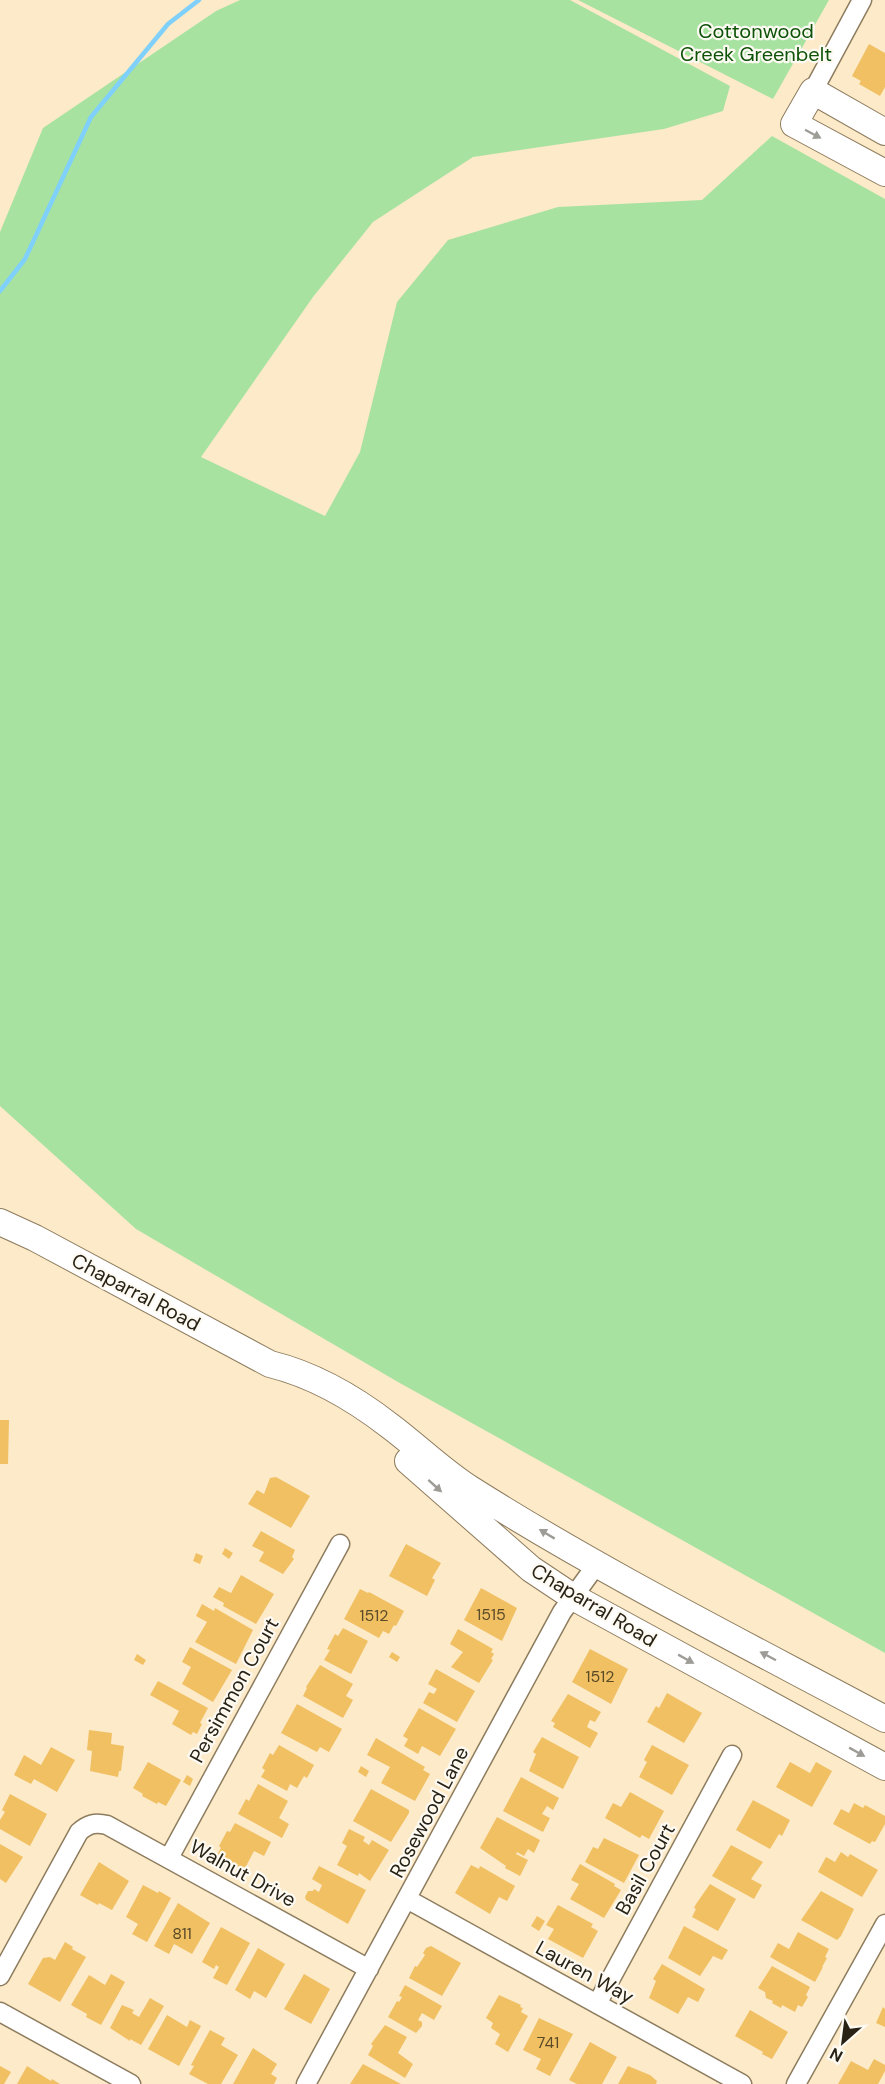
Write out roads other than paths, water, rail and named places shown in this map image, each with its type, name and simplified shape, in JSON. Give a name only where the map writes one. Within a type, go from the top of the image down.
[{"type":"main road","points":[[885,132],[813,91],[794,124],[885,173]]},
{"type":"main road","name":"Chaparral Road","points":[[0,1222],[35,1238],[270,1364],[292,1370],[345,1394],[391,1426],[472,1490],[597,1564],[885,1719]]},
{"type":"main road","name":"Chaparral Road","points":[[270,1364],[277,1372],[363,1426],[531,1569],[573,1597],[885,1767]]},
{"type":"street","points":[[813,91],[862,0]]},
{"type":"street","name":"Persimmon Court","points":[[169,1858],[340,1544]]},
{"type":"street","name":"Rosewood Lane","points":[[306,2084],[562,1612],[597,1564]]},
{"type":"street","name":"Basil Court","points":[[597,2004],[732,1755]]},
{"type":"street","name":"Walnut Drive","points":[[0,1976],[79,1832],[92,1823],[107,1825],[369,1969]]},
{"type":"street","name":"Lauren Way","points":[[407,1899],[742,2084]]},
{"type":"street","points":[[796,2084],[885,1924]]},
{"type":"street","points":[[0,2012],[131,2084]]},
{"type":"waterway","points":[[0,291],[25,259],[91,117],[168,24],[199,0]]},
{"type":"park label","name":"Cottonwood Creek Greenbelt","points":[[756,42]]}]
